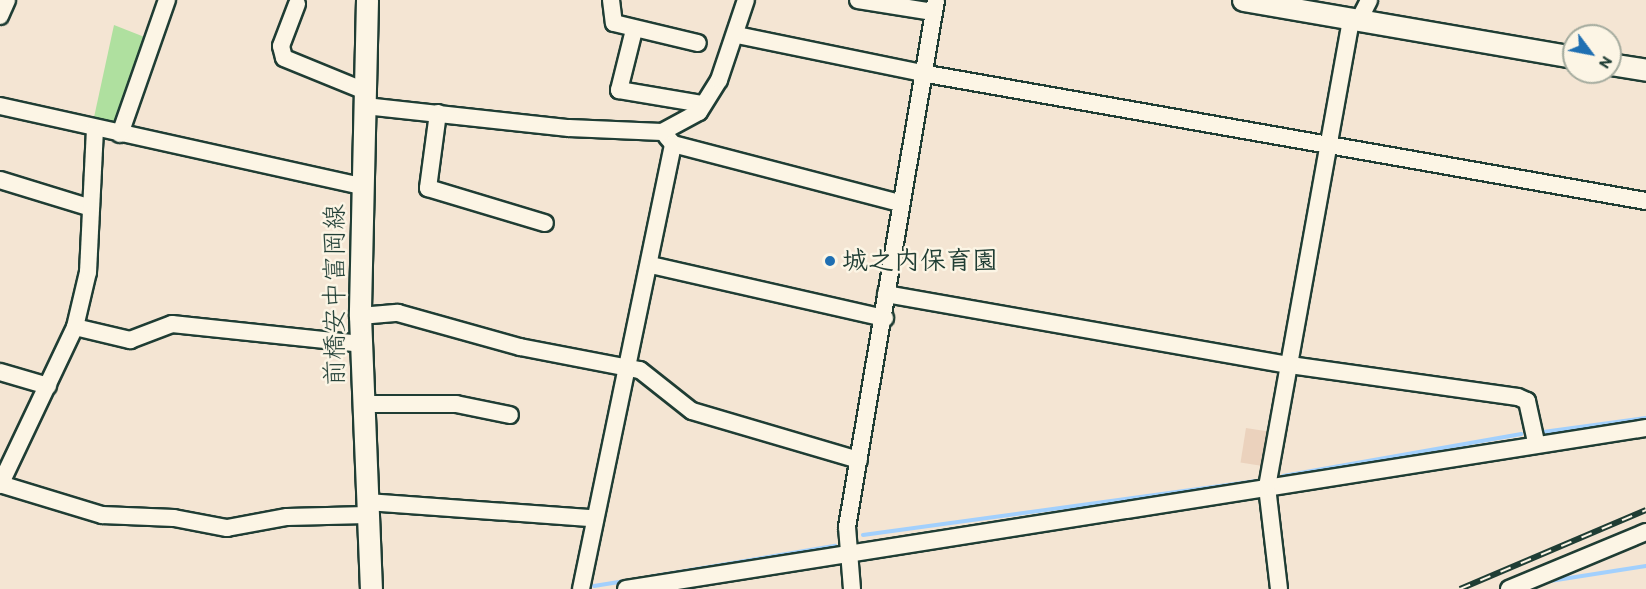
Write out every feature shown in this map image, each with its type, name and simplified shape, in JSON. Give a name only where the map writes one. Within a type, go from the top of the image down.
[{"type":"main road","name":"前橋安中富岡線","points":[[367,0],[360,344],[371,589]]},
{"type":"main road","points":[[1243,0],[1562,55]]},
{"type":"main road","points":[[1622,66],[1646,70]]},
{"type":"street","points":[[0,16],[7,0]]},
{"type":"street","points":[[120,134],[167,0]]},
{"type":"street","points":[[611,0],[614,23],[634,30],[698,43]]},
{"type":"street","points":[[580,589],[592,518],[651,265],[668,138],[703,104],[737,35],[746,0]]},
{"type":"street","points":[[852,589],[847,552],[859,460],[885,318],[886,294],[899,203],[927,74],[935,6],[858,0]]},
{"type":"street","points":[[1279,589],[1268,487],[1328,145],[1355,19],[1369,0]]},
{"type":"street","points":[[297,4],[281,46],[284,58],[365,98],[438,113],[668,138],[899,203]]},
{"type":"street","points":[[634,30],[619,90],[703,104]]},
{"type":"street","points":[[737,35],[927,74],[1646,201]]},
{"type":"street","points":[[0,106],[95,129],[362,186]]},
{"type":"street","points":[[438,113],[428,188],[545,223]]},
{"type":"street","points":[[95,129],[88,272],[75,327],[0,484],[102,515],[174,518],[227,528],[287,517],[367,509],[592,518]]},
{"type":"street","points":[[0,180],[91,208]]},
{"type":"street","points":[[651,265],[885,318]]},
{"type":"street","points":[[886,294],[1290,365],[1518,397],[1527,401],[1536,442]]},
{"type":"street","points":[[360,316],[398,314],[520,347],[629,367],[654,378],[673,401],[692,411],[859,460]]},
{"type":"street","points":[[75,327],[130,340],[172,324],[360,344]]},
{"type":"street","points":[[0,372],[48,386]]},
{"type":"street","points":[[363,404],[456,404],[510,415]]},
{"type":"street","points":[[626,589],[1536,442],[1646,428]]},
{"type":"street","points":[[1509,589],[1646,532]]},
{"type":"shaded area","points":[[1246,428],[1270,432],[1264,466],[1241,463]]},
{"type":"green space","points":[[114,25],[147,38],[117,127],[93,122]]},
{"type":"waterway","points":[[1543,432],[1646,418]]},
{"type":"waterway","points":[[1283,476],[1521,434]]},
{"type":"waterway","points":[[863,535],[1258,481]]},
{"type":"waterway","points":[[649,577],[835,546]]},
{"type":"waterway","points":[[1550,581],[1646,566]]},
{"type":"waterway","points":[[594,586],[627,581]]},
{"type":"railway","points":[[1460,589],[1646,510]]},
{"type":"place","name":"城之内保育園","points":[[830,261]]}]
